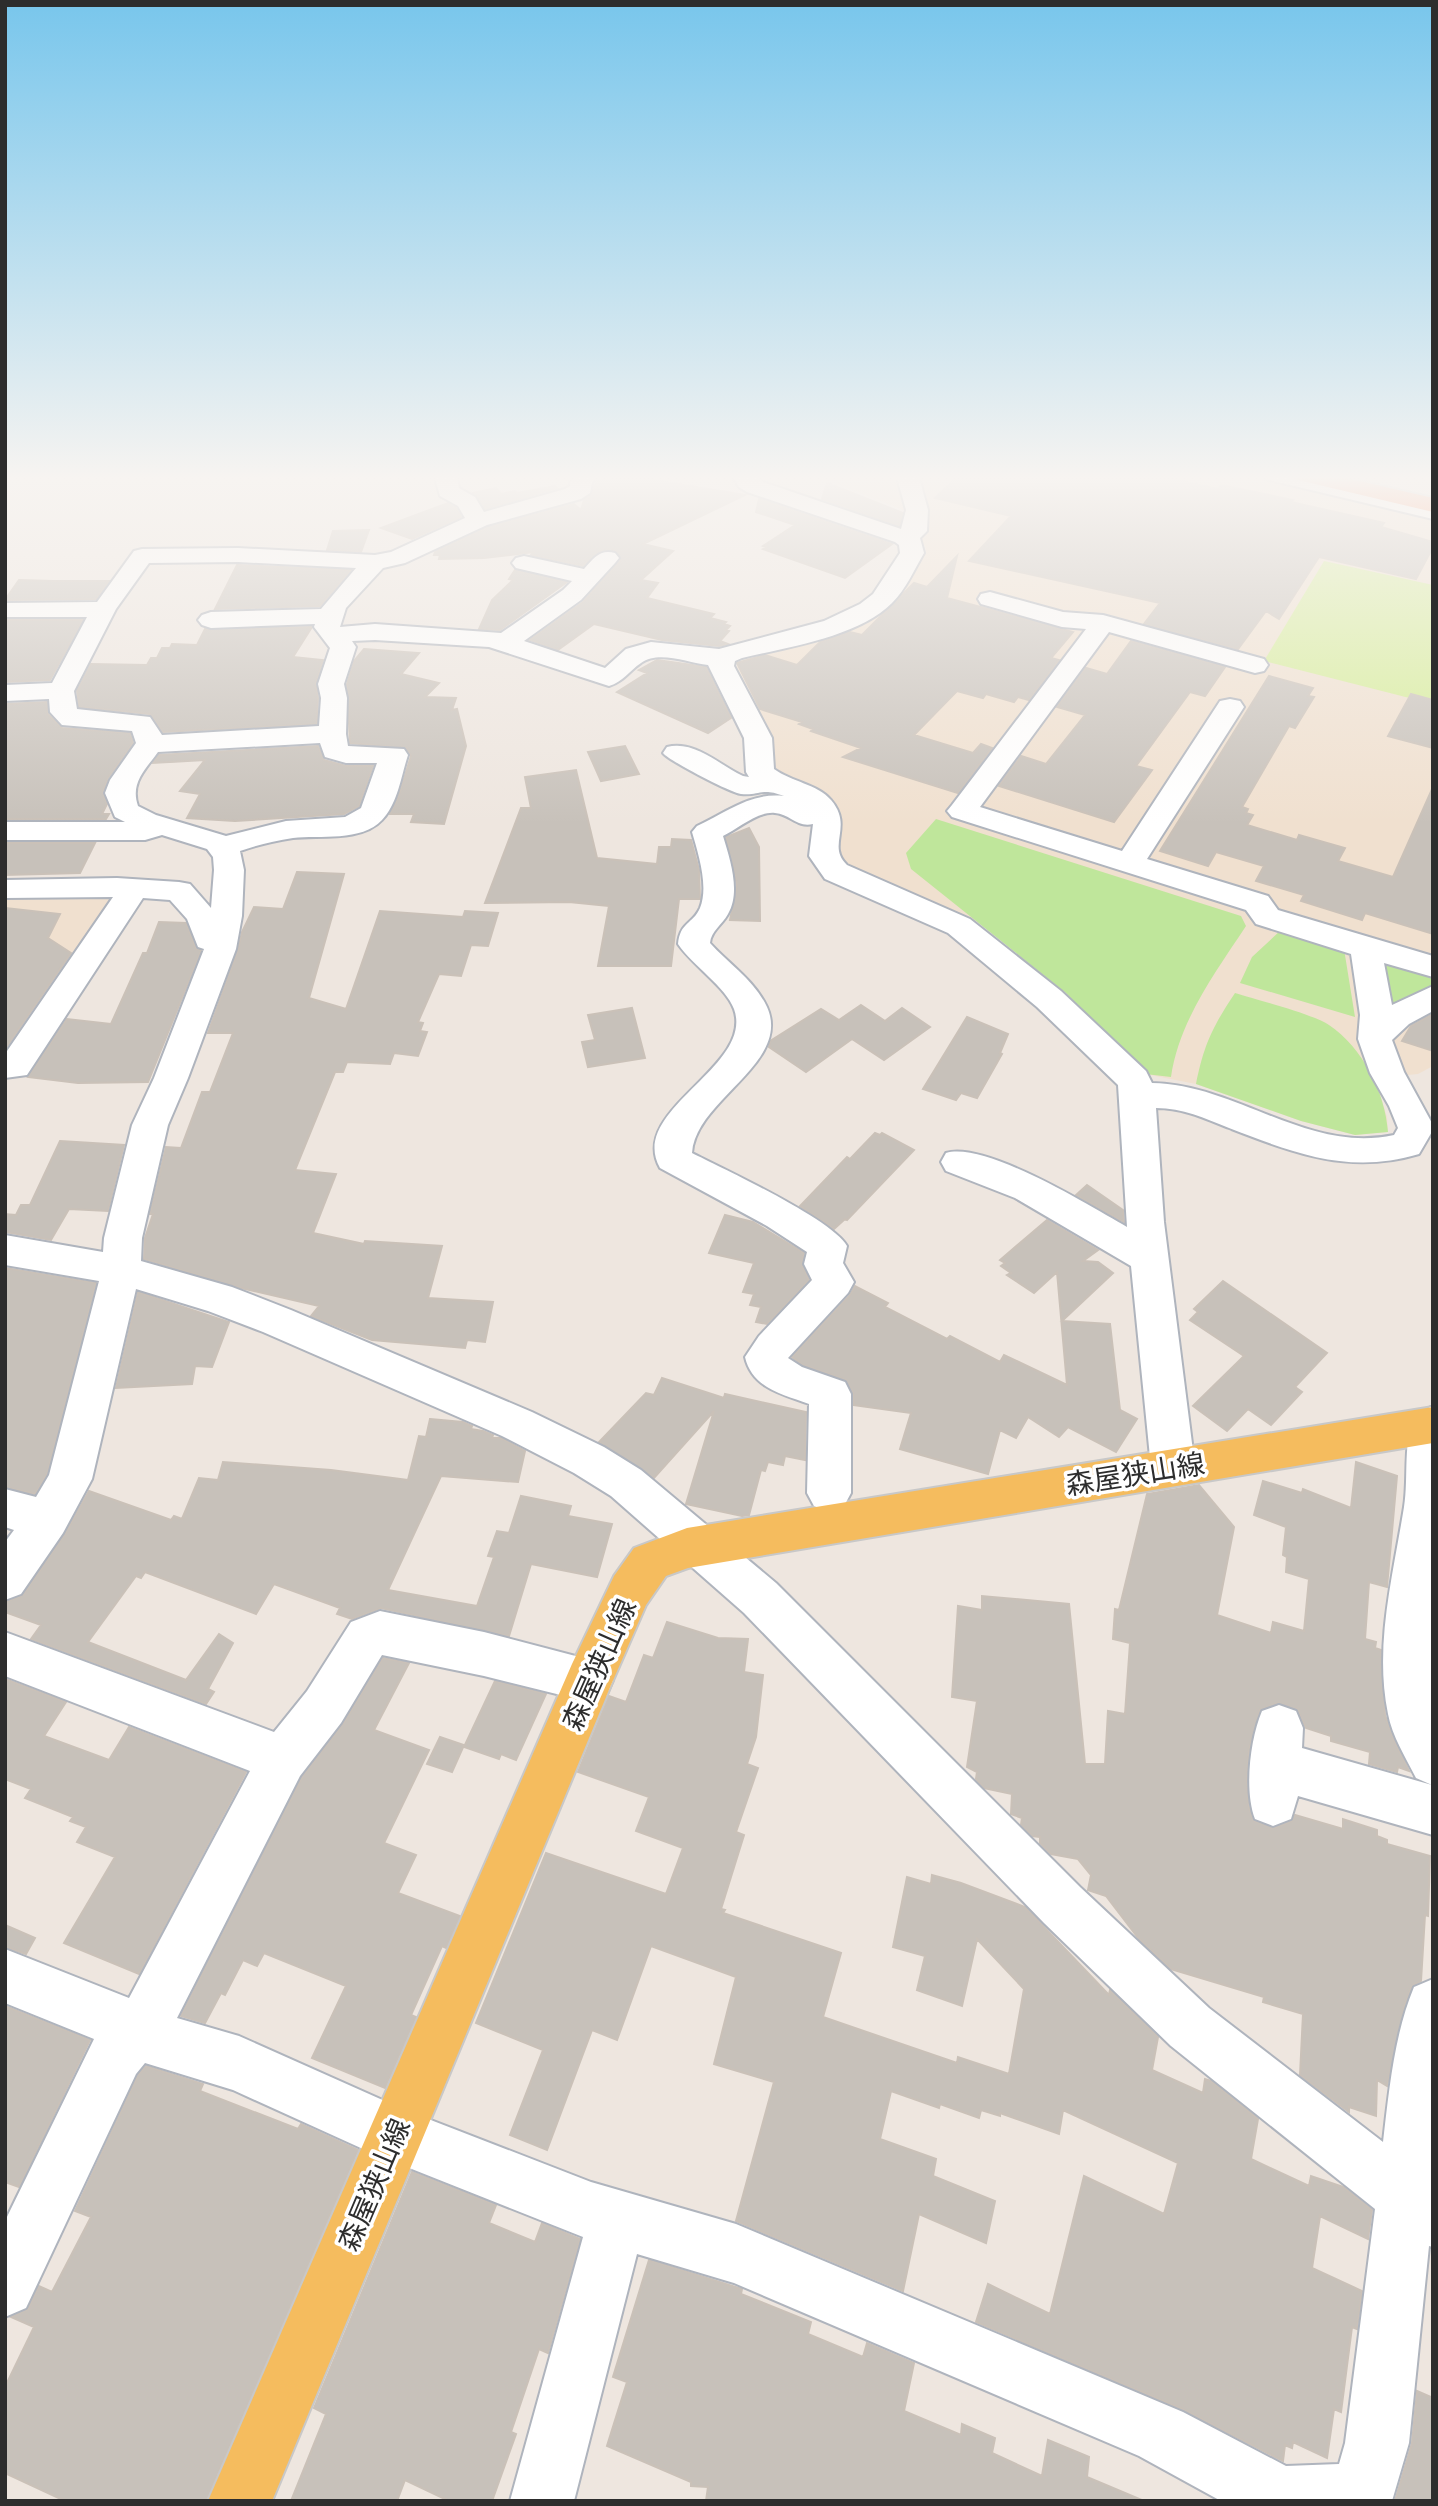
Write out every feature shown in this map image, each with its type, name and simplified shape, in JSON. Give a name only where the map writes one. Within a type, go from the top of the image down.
[{"type":"main road","name":"森屋狭山線","points":[[240,2501],[589,1680],[630,1591],[650,1562],[699,1546],[1432,1425]]},
{"type":"street","points":[[5,1580],[47,1519],[70,1479],[121,1270],[124,1238],[150,1125],[171,1078],[220,943],[226,916],[228,856],[218,843],[162,826],[125,811],[119,793],[124,780],[149,744],[148,731],[140,723],[72,719],[64,712],[61,691],[104,610],[117,591]]},
{"type":"street","points":[[264,618],[276,591]]},
{"type":"street","points":[[222,848],[242,839],[294,829],[342,825],[368,818],[375,810],[394,755],[346,755],[335,751],[332,734],[334,698],[331,684],[343,647],[331,625],[334,606],[348,591]]},
{"type":"street","points":[[504,643],[576,591]]},
{"type":"street","points":[[211,620],[264,618],[375,632],[465,636],[504,643],[609,678],[638,653],[660,650],[723,658],[850,620],[870,610],[888,591]]},
{"type":"street","points":[[990,599],[1062,619],[1103,623],[1255,665]]},
{"type":"street","points":[[5,610],[104,610]]},
{"type":"street","points":[[1103,623],[962,811],[1257,903],[1267,917],[1433,967]]},
{"type":"street","points":[[723,658],[721,666],[758,738],[760,772],[769,781],[817,801],[826,813],[821,849],[825,864],[849,878],[959,926],[999,956],[1134,1080],[1138,1095],[1150,1259],[1173,1467]]},
{"type":"street","points":[[5,693],[61,691]]},
{"type":"street","points":[[1129,863],[1230,707]]},
{"type":"street","points":[[149,744],[332,734]]},
{"type":"street","points":[[677,753],[702,764],[729,784],[750,787],[769,781]]},
{"type":"street","points":[[827,821],[806,817],[792,808],[768,804],[750,809],[707,832],[714,856],[717,905],[713,914],[695,932],[694,944],[705,958],[740,990],[752,1011],[754,1021],[751,1040],[743,1057],[694,1107],[678,1129],[671,1148],[673,1159],[780,1216],[828,1246],[823,1264],[834,1282],[807,1312],[787,1328],[765,1357],[767,1364],[787,1379],[830,1394],[829,1493]]},
{"type":"street","points":[[5,831],[145,831],[162,826]]},
{"type":"street","points":[[5,889],[134,888],[179,891],[202,917],[209,940],[220,943]]},
{"type":"street","points":[[5,1066],[15,1067],[134,888]]},
{"type":"street","points":[[1138,1095],[1183,1097],[1291,1136],[1330,1146],[1387,1152],[1405,1145],[1416,1128],[1407,1106],[1387,1073],[1375,1037],[1377,1015],[1367,960],[1368,948]]},
{"type":"street","points":[[1375,1037],[1397,1016],[1433,997]]},
{"type":"street","points":[[959,1162],[1028,1188],[1150,1259]]},
{"type":"street","points":[[5,1250],[121,1270],[218,1298],[517,1424],[589,1460],[625,1483],[760,1598],[1062,1905],[1190,2027],[1419,2207]]},
{"type":"street","points":[[1432,1425],[1426,1505],[1409,1599],[1407,1678],[1412,1717],[1433,1761]]},
{"type":"street","points":[[5,1508],[47,1519]]},
{"type":"street","points":[[5,2287],[116,2054],[146,2021],[283,1759],[324,1707],[368,1637],[380,1633],[484,1654],[589,1680]]},
{"type":"street","points":[[5,1654],[118,1699],[283,1759]]},
{"type":"street","points":[[1276,1765],[1433,1810]]},
{"type":"street","points":[[5,1976],[150,2036],[239,2064],[394,2134],[617,2219],[736,2254],[1161,2434],[1283,2500],[1362,2496],[1377,2442],[1419,2207],[1419,2078],[1433,2006]]},
{"type":"street","points":[[542,2501],[617,2219]]},
{"type":"shaded area","points":[[899,591],[1433,591],[1433,1066],[1418,1074],[1375,1078],[1387,1117],[1388,1132],[1355,1135],[1301,1121],[1196,1084],[1145,1074],[1066,993],[988,928],[842,868],[833,852],[838,837],[771,773],[772,737],[736,672],[738,662],[753,653],[890,603]]},
{"type":"shaded area","points":[[5,894],[111,894],[115,904],[5,1058]]},
{"type":"green space","points":[[1306,591],[1433,591],[1433,704],[1264,661]]},
{"type":"green space","points":[[936,819],[1241,916],[1246,926],[1190,1017],[1175,1056],[1171,1077],[1145,1074],[1066,993],[911,869],[906,853]]},
{"type":"green space","points":[[1281,930],[1344,949],[1355,1017],[1240,983],[1252,957]]},
{"type":"green space","points":[[1377,957],[1433,972],[1433,985],[1389,1008]]},
{"type":"green space","points":[[1235,993],[1311,1016],[1341,1035],[1362,1058],[1370,1072],[1382,1102],[1388,1132],[1355,1135],[1301,1121],[1196,1084],[1210,1036]]},
{"type":"building","points":[[11,591],[102,591],[96,599],[5,600]]},
{"type":"building","points":[[224,591],[333,591],[320,606],[215,609]]},
{"type":"building","points":[[502,591],[555,591],[500,630],[479,629],[492,600]]},
{"type":"building","points":[[593,591],[652,591],[647,598],[714,614],[710,618],[726,622],[724,624],[730,626],[726,630],[729,631],[720,641],[728,644],[719,646],[662,640],[594,624],[558,650],[530,640],[583,602]]},
{"type":"building","points":[[906,591],[949,591],[947,598],[1073,632],[1051,658],[1059,660],[1029,700],[1018,697],[1014,702],[986,694],[983,698],[957,691],[914,735],[973,753],[981,744],[992,748],[958,793],[843,757],[861,748],[811,731],[813,729],[799,724],[802,722],[760,709],[737,663],[765,655],[797,665],[820,642],[850,632],[862,635]]},
{"type":"building","points":[[1105,591],[1297,591],[1279,619],[1266,611],[1238,649],[1144,624],[1160,603]]},
{"type":"building","points":[[5,620],[83,620],[50,680],[5,682]]},
{"type":"building","points":[[312,627],[293,657],[323,660],[316,683],[317,724],[163,732],[150,714],[79,707],[77,691],[91,664],[147,665],[151,658],[157,658],[162,648],[170,648],[172,644],[197,645],[205,629]]},
{"type":"building","points":[[1131,641],[1225,667],[1205,696],[1190,692],[1136,766],[1152,770],[1114,822],[999,786],[1021,756],[1046,764],[1085,715],[1057,707],[1086,668],[1107,674]]},
{"type":"building","points":[[364,649],[419,653],[401,674],[439,683],[425,697],[456,698],[452,710],[457,709],[466,746],[444,824],[411,822],[414,814],[390,814],[411,756],[406,748],[350,743],[347,684],[354,661]]},
{"type":"building","points":[[657,660],[706,667],[731,718],[708,733],[617,692],[647,673],[639,670]]},
{"type":"building","points":[[1269,676],[1313,688],[1308,696],[1314,697],[1295,728],[1289,726],[1242,807],[1248,809],[1246,813],[1253,815],[1247,825],[1297,840],[1299,835],[1345,848],[1338,861],[1393,877],[1433,787],[1433,934],[1365,913],[1362,920],[1301,901],[1304,895],[1256,881],[1264,866],[1216,852],[1208,866],[1160,851]]},
{"type":"building","points":[[1411,694],[1433,700],[1433,748],[1388,736]]},
{"type":"building","points":[[47,702],[48,714],[62,728],[130,733],[133,743],[108,778],[103,792],[107,804],[102,814],[109,814],[106,819],[5,819],[5,704]]},
{"type":"building","points":[[318,746],[324,760],[346,766],[373,766],[359,806],[344,814],[235,821],[187,818],[200,794],[180,791],[205,760],[153,763],[159,755]]},
{"type":"building","points":[[625,746],[639,774],[601,781],[588,752]]},
{"type":"building","points":[[576,770],[597,858],[657,864],[659,847],[671,847],[672,839],[691,840],[699,870],[700,899],[679,899],[671,966],[598,966],[609,906],[569,902],[485,903],[521,808],[531,808],[525,777]]},
{"type":"building","points":[[749,828],[759,847],[760,921],[730,920],[737,885],[726,837]]},
{"type":"building","points":[[5,843],[95,843],[80,873],[5,875]]},
{"type":"building","points":[[297,872],[344,874],[309,998],[346,1009],[380,911],[463,917],[465,911],[498,913],[488,946],[471,945],[461,976],[439,974],[418,1022],[423,1023],[420,1031],[427,1032],[418,1056],[394,1053],[390,1064],[347,1062],[343,1072],[335,1072],[295,1170],[336,1174],[313,1233],[364,1244],[365,1241],[442,1246],[428,1298],[493,1302],[485,1342],[467,1340],[465,1348],[372,1340],[311,1316],[319,1306],[241,1288],[144,1259],[145,1238],[153,1214],[150,1214],[166,1147],[181,1148],[202,1092],[210,1092],[233,1033],[208,1033],[242,932],[254,907],[283,909]]},
{"type":"building","points":[[5,908],[60,914],[48,938],[71,953],[5,1049]]},
{"type":"building","points":[[159,922],[186,923],[196,948],[201,951],[148,1082],[78,1083],[28,1077],[67,1019],[111,1024],[143,953],[147,953]]},
{"type":"building","points":[[861,1005],[885,1021],[902,1008],[930,1027],[884,1060],[852,1039],[806,1072],[769,1047],[770,1041],[821,1009],[839,1020]]},
{"type":"building","points":[[632,1008],[645,1058],[588,1067],[582,1042],[595,1040],[588,1015]]},
{"type":"building","points":[[1433,1014],[1433,1051],[1402,1041],[1411,1026]]},
{"type":"building","points":[[967,1017],[1008,1034],[1000,1053],[1002,1054],[977,1098],[961,1093],[956,1100],[923,1089]]},
{"type":"building","points":[[875,1133],[882,1133],[914,1150],[847,1220],[834,1229],[800,1206],[847,1157],[850,1159]]},
{"type":"building","points":[[60,1141],[124,1145],[108,1211],[69,1209],[51,1240],[5,1232],[5,1214],[16,1215],[21,1205],[30,1205]]},
{"type":"building","points":[[1087,1185],[1123,1210],[1124,1222],[1076,1195]]},
{"type":"building","points":[[725,1215],[753,1222],[804,1253],[802,1265],[809,1280],[767,1324],[756,1322],[761,1307],[750,1305],[754,1294],[743,1292],[754,1263],[709,1253]]},
{"type":"building","points":[[1047,1220],[1098,1250],[1083,1261],[1098,1262],[1113,1273],[1062,1321],[1110,1324],[1120,1410],[1137,1419],[1116,1452],[1068,1427],[1059,1437],[1028,1417],[1016,1438],[1000,1430],[988,1474],[900,1449],[911,1413],[854,1405],[853,1393],[846,1380],[803,1365],[792,1357],[850,1295],[855,1286],[888,1303],[885,1307],[947,1339],[950,1336],[1000,1362],[1004,1355],[1067,1385],[1057,1272],[1034,1293],[1007,1275],[1011,1273],[1001,1266],[1005,1263],[1000,1260]]},
{"type":"building","points":[[5,1268],[96,1283],[47,1474],[35,1494],[5,1487]]},
{"type":"building","points":[[1223,1281],[1327,1353],[1295,1387],[1302,1392],[1271,1425],[1248,1409],[1227,1431],[1193,1406],[1244,1356],[1190,1320],[1198,1312],[1194,1309]]},
{"type":"building","points":[[138,1292],[229,1322],[212,1367],[195,1366],[192,1384],[116,1388]]},
{"type":"building","points":[[662,1378],[724,1398],[725,1394],[806,1412],[805,1460],[785,1456],[783,1465],[768,1462],[765,1471],[761,1470],[749,1515],[742,1516],[686,1504],[714,1411],[654,1478],[599,1442],[646,1393],[654,1395]]},
{"type":"building","points":[[430,1419],[463,1422],[472,1426],[471,1429],[493,1435],[492,1438],[501,1438],[525,1451],[518,1482],[441,1476],[388,1590],[477,1606],[494,1557],[488,1556],[497,1531],[509,1533],[521,1496],[571,1506],[568,1516],[612,1524],[597,1577],[531,1564],[509,1636],[381,1608],[352,1619],[337,1614],[340,1608],[274,1584],[256,1614],[145,1572],[141,1578],[136,1576],[88,1642],[186,1680],[219,1634],[233,1643],[208,1689],[214,1692],[206,1704],[31,1639],[41,1625],[5,1612],[5,1602],[23,1595],[65,1534],[89,1491],[171,1520],[174,1516],[182,1519],[199,1478],[218,1480],[223,1462],[331,1470],[408,1480],[419,1436],[426,1437]]},
{"type":"building","points":[[1356,1462],[1397,1476],[1387,1587],[1369,1582],[1365,1639],[1376,1642],[1375,1648],[1381,1650],[1385,1715],[1409,1771],[1398,1767],[1397,1772],[1369,1764],[1370,1752],[1331,1741],[1331,1736],[1306,1728],[1297,1709],[1278,1703],[1260,1710],[1249,1750],[1247,1780],[1249,1808],[1254,1821],[1274,1828],[1292,1821],[1295,1815],[1343,1829],[1343,1819],[1377,1830],[1377,1836],[1387,1840],[1387,1844],[1430,1856],[1428,1916],[1425,1915],[1421,1981],[1412,1986],[1405,2004],[1387,2086],[1377,2080],[1376,2116],[1349,2107],[1349,2112],[1300,2075],[1303,2014],[1263,2002],[1264,1997],[1171,1969],[1139,1939],[1106,1896],[1088,1890],[1091,1875],[1078,1859],[1051,1854],[1040,1843],[1040,1837],[1032,1836],[1021,1825],[1022,1818],[1011,1814],[1012,1794],[984,1788],[976,1779],[977,1772],[967,1767],[977,1701],[952,1697],[958,1606],[982,1610],[982,1596],[1069,1604],[1085,1764],[1105,1764],[1108,1711],[1125,1714],[1130,1643],[1113,1639],[1115,1609],[1119,1610],[1147,1494],[1199,1485],[1234,1527],[1217,1615],[1271,1633],[1273,1622],[1304,1631],[1309,1579],[1286,1572],[1287,1557],[1283,1555],[1286,1527],[1254,1515],[1263,1481],[1302,1493],[1303,1489],[1351,1508]]},
{"type":"building","points":[[667,1622],[718,1638],[748,1639],[744,1672],[763,1675],[756,1737],[747,1764],[758,1768],[736,1832],[744,1835],[721,1909],[725,1910],[723,1913],[841,1953],[823,2017],[957,2063],[958,2057],[1009,2074],[1024,1989],[977,1939],[962,2006],[917,1990],[925,1956],[893,1947],[907,1877],[931,1884],[932,1875],[961,1883],[1025,1907],[1109,1995],[1110,1990],[1158,2037],[1152,2070],[1203,2093],[1205,2079],[1211,2081],[1258,2119],[1251,2159],[1309,2186],[1311,2176],[1343,2187],[1372,2210],[1368,2239],[1320,2216],[1312,2268],[1362,2291],[1357,2329],[1352,2327],[1341,2412],[1334,2409],[1327,2458],[1293,2442],[1292,2448],[1285,2445],[1283,2461],[1184,2410],[976,2322],[988,2284],[1050,2314],[1084,2176],[1164,2214],[1178,2163],[1063,2110],[1059,2134],[1000,2113],[1000,2116],[981,2110],[979,2118],[940,2104],[939,2108],[891,2091],[880,2139],[936,2159],[933,2176],[995,2201],[986,2243],[919,2214],[903,2291],[736,2221],[774,2082],[714,2064],[736,1977],[651,1946],[617,2040],[592,2030],[547,2150],[510,2135],[543,2050],[476,2023],[546,1853],[666,1894],[683,1848],[636,1831],[649,1797],[578,1772],[609,1696],[626,1702],[644,1655],[653,1658]]},
{"type":"building","points":[[383,1658],[409,1663],[374,1730],[429,1750],[384,1843],[416,1855],[398,1893],[460,1916],[446,1948],[442,1946],[411,2015],[416,2017],[385,2088],[312,2058],[346,1986],[264,1953],[257,1966],[243,1960],[225,1995],[221,1993],[205,2023],[181,2016],[302,1777],[343,1724]]},
{"type":"building","points":[[5,1679],[66,1702],[44,1736],[109,1760],[129,1727],[246,1772],[139,1974],[64,1943],[115,1857],[77,1842],[86,1827],[70,1821],[73,1817],[25,1798],[31,1789],[5,1779]]},
{"type":"building","points":[[495,1681],[546,1694],[516,1760],[501,1754],[499,1759],[464,1747]]},
{"type":"building","points":[[440,1737],[464,1745],[452,1772],[427,1764]]},
{"type":"building","points":[[5,1925],[35,1938],[26,1954],[5,1947]]},
{"type":"building","points":[[5,2006],[90,2040],[19,2187],[5,2182]]},
{"type":"building","points":[[146,2066],[203,2084],[200,2091],[298,2129],[301,2124],[358,2150],[206,2501],[65,2501],[5,2473],[5,2387],[34,2327],[11,2317],[28,2309],[39,2286],[52,2292],[91,2217],[75,2211],[138,2075]]},
{"type":"building","points":[[412,2172],[496,2205],[489,2223],[535,2242],[542,2223],[580,2239],[548,2353],[539,2349],[511,2432],[516,2434],[492,2501],[449,2501],[405,2480],[397,2501],[291,2501],[326,2414],[314,2408]]},
{"type":"building","points":[[649,2260],[742,2289],[741,2294],[811,2322],[808,2334],[863,2357],[867,2343],[914,2363],[904,2411],[961,2435],[962,2424],[995,2438],[992,2453],[1042,2476],[1048,2440],[1089,2457],[1087,2477],[1144,2501],[706,2501],[708,2487],[691,2486],[691,2482],[607,2446],[627,2382],[613,2377]]},
{"type":"building","points":[[1417,2391],[1433,2398],[1433,2501],[1395,2501],[1412,2443]]}]
